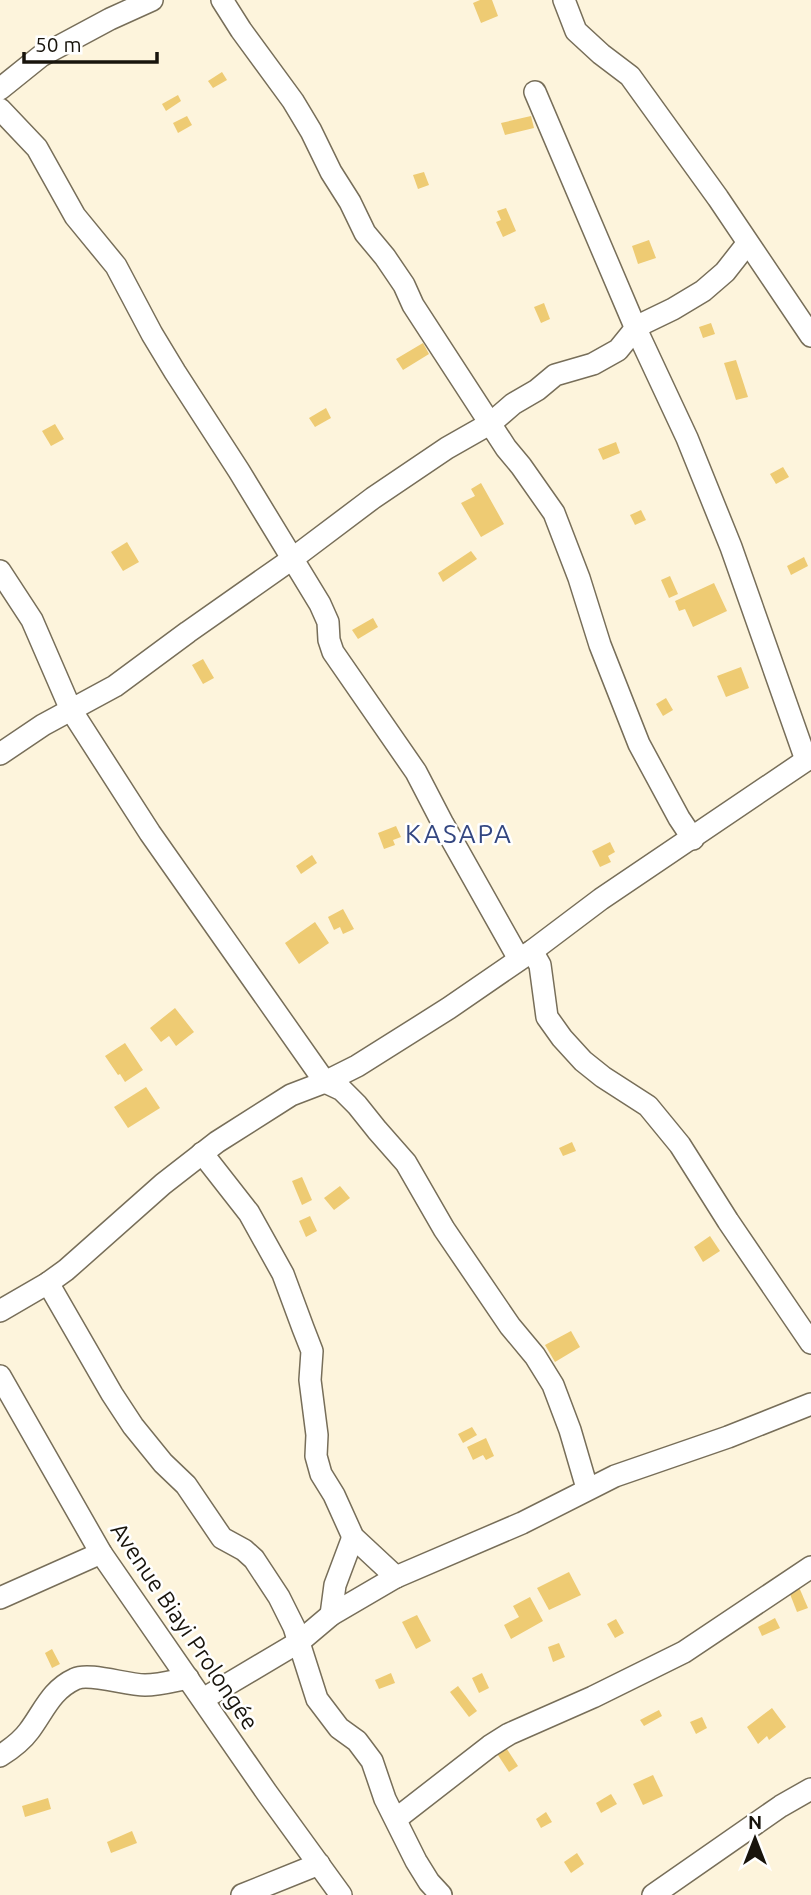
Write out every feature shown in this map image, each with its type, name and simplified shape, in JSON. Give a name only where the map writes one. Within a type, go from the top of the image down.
[{"type":"street","points":[[222,0],[311,131],[365,233],[404,285],[413,304],[506,448],[554,513],[579,578],[600,645],[639,744],[693,839]]},
{"type":"street","points":[[564,0],[576,31],[630,76],[718,198],[811,336]]},
{"type":"street","points":[[0,89],[41,56],[139,3]]},
{"type":"street","points":[[0,1311],[48,1283],[217,1142],[291,1095],[357,1066],[426,1023],[526,955],[601,899],[809,759],[731,547],[687,438],[636,329],[535,92]]},
{"type":"street","points":[[0,109],[37,148],[75,216],[116,266],[158,344],[320,604],[328,622],[333,652],[416,772],[443,824],[526,955],[540,965],[547,1017],[583,1061],[648,1106],[680,1145],[811,1343]]},
{"type":"street","points":[[0,754],[43,725],[115,686],[373,498],[447,448],[491,423],[555,375],[593,364],[618,350],[644,323],[703,291],[725,272],[747,244]]},
{"type":"street","points":[[0,571],[32,620],[71,710],[150,833],[325,1082],[342,1090],[406,1163],[444,1229],[510,1326],[535,1356],[553,1385],[587,1488]]},
{"type":"street","points":[[202,1153],[249,1213],[283,1274],[312,1351],[310,1380],[317,1435],[316,1456],[321,1474],[334,1494],[353,1536],[396,1577]]},
{"type":"street","points":[[48,1283],[133,1426],[163,1463],[186,1485],[222,1538],[254,1559],[279,1597],[295,1627],[317,1699],[339,1728],[357,1741],[372,1761],[385,1799],[416,1861],[441,1895]]},
{"type":"street","name":"Avenue Biayi Prolongée","points":[[0,1377],[102,1553],[267,1793],[341,1895]]},
{"type":"street","points":[[203,1699],[299,1642],[331,1615],[396,1577],[522,1523],[615,1476],[729,1437],[811,1404]]},
{"type":"street","points":[[331,1615],[335,1585],[353,1536]]},
{"type":"street","points":[[0,1598],[102,1553]]},
{"type":"street","points":[[396,1819],[509,1734],[593,1697],[684,1652],[811,1567]]},
{"type":"street","points":[[0,1756],[13,1748],[29,1731],[51,1696],[76,1678],[88,1676],[125,1684],[145,1685],[188,1678]]},
{"type":"street","points":[[653,1895],[811,1789]]},
{"type":"street","points":[[242,1895],[319,1864]]},
{"type":"building","points":[[492,0],[498,16],[481,23],[473,3]]},
{"type":"building","points":[[222,72],[227,80],[213,88],[208,81]]},
{"type":"building","points":[[178,95],[181,101],[166,111],[162,104]]},
{"type":"building","points":[[187,116],[192,125],[178,133],[173,123]]},
{"type":"building","points":[[531,116],[534,128],[505,135],[501,123]]},
{"type":"building","points":[[424,172],[429,185],[418,189],[413,175]]},
{"type":"building","points":[[506,208],[516,231],[503,237],[496,222],[501,220],[497,211]]},
{"type":"building","points":[[649,240],[656,258],[638,264],[632,246]]},
{"type":"building","points":[[544,303],[550,319],[541,323],[534,307]]},
{"type":"building","points":[[711,323],[715,334],[703,338],[699,327]]},
{"type":"building","points":[[423,343],[429,354],[403,370],[396,359]]},
{"type":"building","points":[[736,360],[748,397],[736,400],[724,363]]},
{"type":"building","points":[[326,408],[331,418],[315,427],[309,418]]},
{"type":"building","points":[[55,424],[64,439],[51,446],[42,431]]},
{"type":"building","points":[[616,442],[620,453],[603,460],[598,449]]},
{"type":"building","points":[[783,467],[789,477],[776,484],[770,474]]},
{"type":"building","points":[[481,483],[504,524],[481,537],[461,503],[475,496],[471,489]]},
{"type":"building","points":[[641,510],[646,520],[635,525],[630,515]]},
{"type":"building","points":[[127,542],[139,562],[123,571],[111,552]]},
{"type":"building","points":[[471,551],[477,559],[443,582],[438,573]]},
{"type":"building","points":[[804,557],[808,566],[791,575],[787,566]]},
{"type":"building","points":[[670,576],[678,594],[669,598],[661,580]]},
{"type":"building","points":[[714,583],[727,611],[693,627],[685,609],[679,611],[675,601]]},
{"type":"building","points":[[373,618],[378,627],[358,639],[352,630]]},
{"type":"building","points":[[203,659],[214,678],[203,684],[192,665]]},
{"type":"building","points":[[741,667],[749,688],[726,697],[717,676]]},
{"type":"building","points":[[666,698],[673,710],[663,716],[656,704]]},
{"type":"building","points":[[396,826],[401,837],[393,840],[395,845],[384,849],[378,833]]},
{"type":"building","points":[[610,842],[615,852],[608,856],[611,862],[600,867],[592,851]]},
{"type":"building","points":[[312,855],[317,863],[301,874],[296,866]]},
{"type":"building","points":[[343,909],[354,929],[343,934],[340,927],[334,930],[328,917]]},
{"type":"building","points":[[315,922],[329,943],[299,964],[285,943]]},
{"type":"building","points":[[175,1008],[194,1032],[176,1046],[169,1036],[161,1042],[150,1028]]},
{"type":"building","points":[[125,1043],[143,1070],[125,1082],[105,1056]]},
{"type":"building","points":[[146,1087],[160,1108],[128,1128],[114,1107]]},
{"type":"building","points":[[572,1142],[576,1151],[563,1156],[559,1148]]},
{"type":"building","points":[[302,1177],[312,1200],[302,1205],[292,1181]]},
{"type":"building","points":[[340,1186],[350,1198],[334,1210],[324,1198]]},
{"type":"building","points":[[310,1216],[317,1231],[306,1237],[299,1221]]},
{"type":"building","points":[[710,1236],[720,1251],[703,1262],[694,1247]]},
{"type":"building","points":[[571,1331],[580,1347],[555,1362],[545,1345]]},
{"type":"building","points":[[472,1427],[477,1435],[463,1443],[458,1434]]},
{"type":"building","points":[[486,1438],[494,1456],[486,1460],[483,1455],[473,1460],[467,1447]]},
{"type":"building","points":[[569,1572],[581,1595],[549,1610],[537,1588]]},
{"type":"building","points":[[798,1585],[808,1608],[797,1612],[788,1589]]},
{"type":"building","points":[[530,1597],[543,1621],[511,1639],[504,1625],[519,1617],[513,1606]]},
{"type":"building","points":[[417,1615],[431,1641],[416,1649],[402,1622]]},
{"type":"building","points":[[775,1618],[780,1628],[762,1636],[758,1627]]},
{"type":"building","points":[[616,1619],[624,1633],[615,1638],[607,1624]]},
{"type":"building","points":[[559,1643],[565,1657],[553,1662],[548,1647]]},
{"type":"building","points":[[52,1649],[60,1664],[52,1668],[45,1653]]},
{"type":"building","points":[[391,1673],[395,1683],[379,1689],[375,1680]]},
{"type":"building","points":[[482,1673],[489,1688],[479,1693],[472,1678]]},
{"type":"building","points":[[458,1686],[477,1711],[469,1717],[450,1692]]},
{"type":"building","points":[[772,1708],[786,1727],[769,1740],[767,1736],[758,1744],[747,1727]]},
{"type":"building","points":[[659,1710],[662,1716],[644,1726],[640,1720]]},
{"type":"building","points":[[702,1717],[707,1728],[696,1734],[690,1722]]},
{"type":"building","points":[[503,1743],[518,1766],[509,1772],[494,1749]]},
{"type":"building","points":[[653,1775],[663,1796],[643,1805],[633,1784]]},
{"type":"building","points":[[611,1794],[617,1804],[601,1813],[596,1803]]},
{"type":"building","points":[[48,1798],[51,1809],[25,1817],[22,1806]]},
{"type":"building","points":[[546,1812],[552,1822],[541,1828],[536,1819]]},
{"type":"building","points":[[132,1831],[137,1843],[111,1853],[107,1842]]},
{"type":"building","points":[[577,1853],[584,1864],[571,1873],[564,1862]]},
{"type":"district","name":"KASAPA","points":[[459,833]]}]
